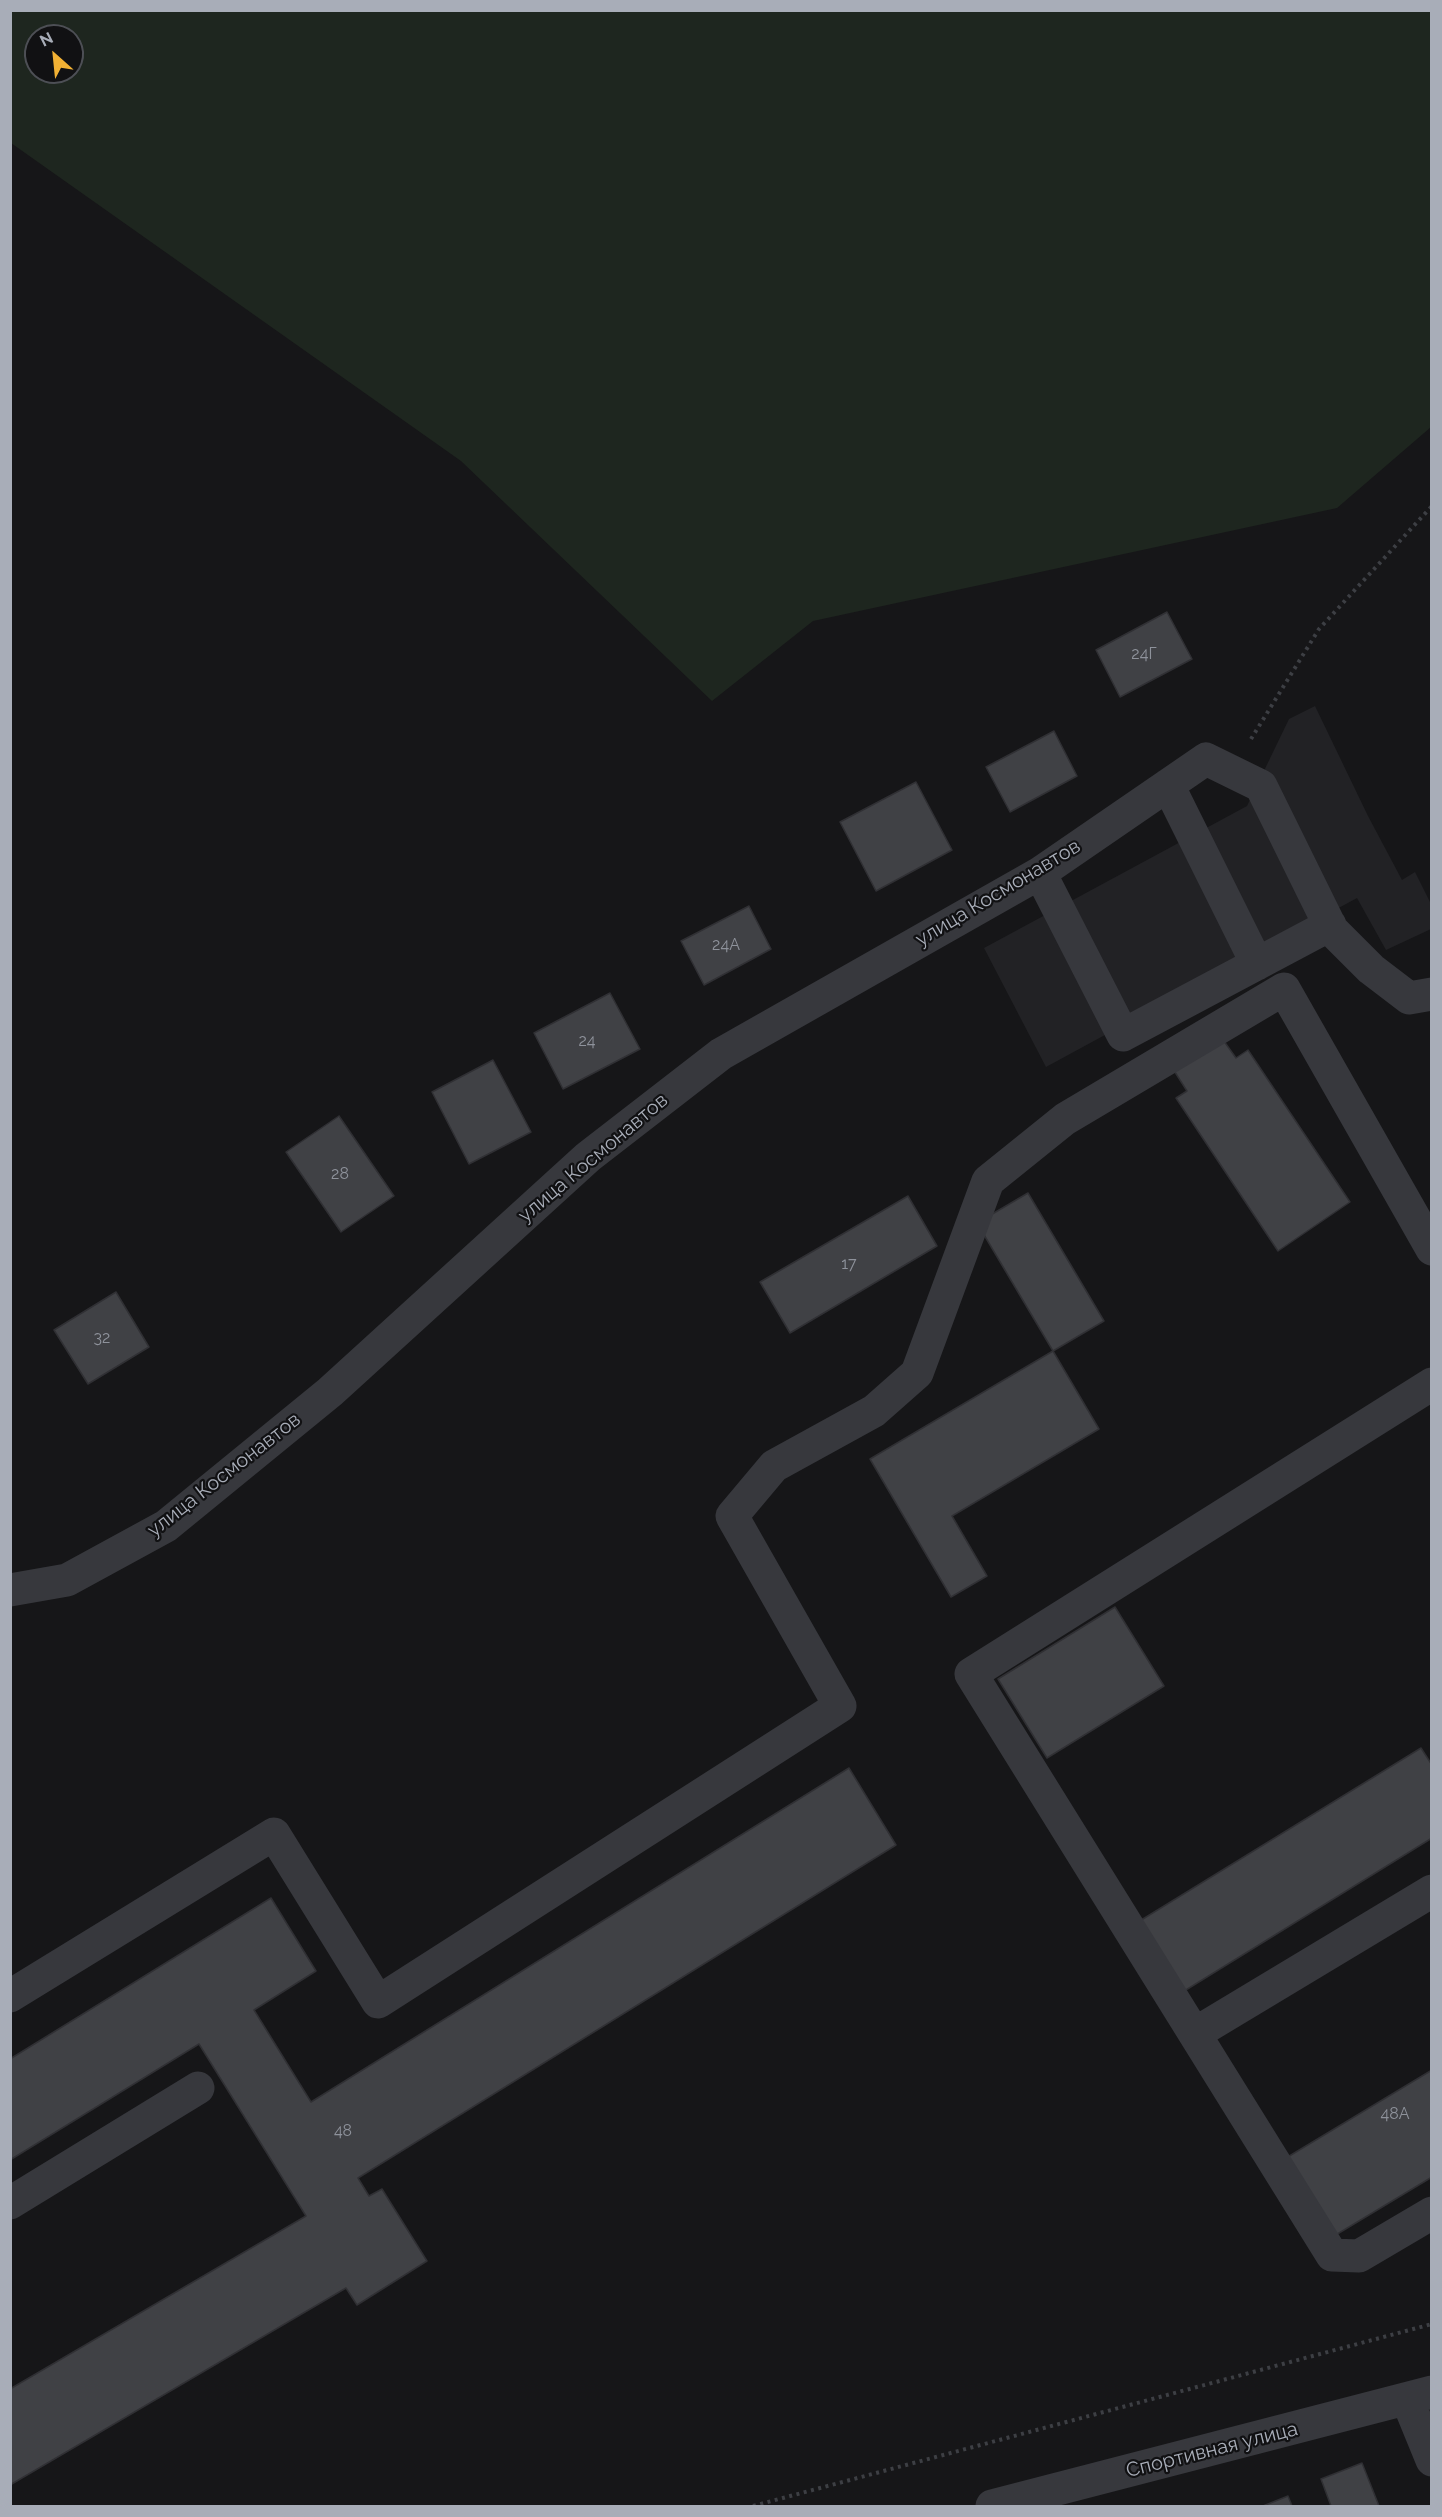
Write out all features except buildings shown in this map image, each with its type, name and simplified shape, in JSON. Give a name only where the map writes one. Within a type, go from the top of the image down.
[{"type":"street","name":"улица Космонавтов","points":[[10,1590],[68,1580],[166,1526],[330,1392],[588,1157],[721,1054],[1040,873],[1168,785],[1219,765]]},
{"type":"street","points":[[1219,765],[1261,786],[1330,925],[1371,969],[1409,998],[1431,994]]},
{"type":"street","points":[[1168,785],[1257,964]]},
{"type":"street","points":[[1040,873],[1123,1035],[1330,925]]},
{"type":"street","points":[[10,1996],[274,1834],[378,2002],[840,1706],[732,1516],[774,1466],[874,1411],[917,1373],[988,1181],[1065,1119],[1284,989],[1431,1249]]},
{"type":"street","points":[[1431,1384],[971,1674],[1332,2255],[1359,2256],[1431,2213]]},
{"type":"street","points":[[1196,2033],[1431,1891]]},
{"type":"street","points":[[10,2203],[198,2088]]},
{"type":"street","points":[[1419,2396],[1431,2460]]},
{"type":"street","name":"Спортивная улица","points":[[992,2506],[1419,2396]]},
{"type":"path","points":[[1219,765],[1319,629],[1431,506]]},
{"type":"path","points":[[753,2506],[1431,2324]]},
{"type":"shaded area","points":[[11,10],[1431,11],[1431,427],[1337,508],[813,621],[712,701],[461,461],[11,143]]},
{"type":"shaded area","points":[[1315,706],[1402,880],[1415,872],[1431,904],[1431,929],[1386,950],[1357,898],[1046,1067],[984,948],[1247,806],[1289,719]]}]
